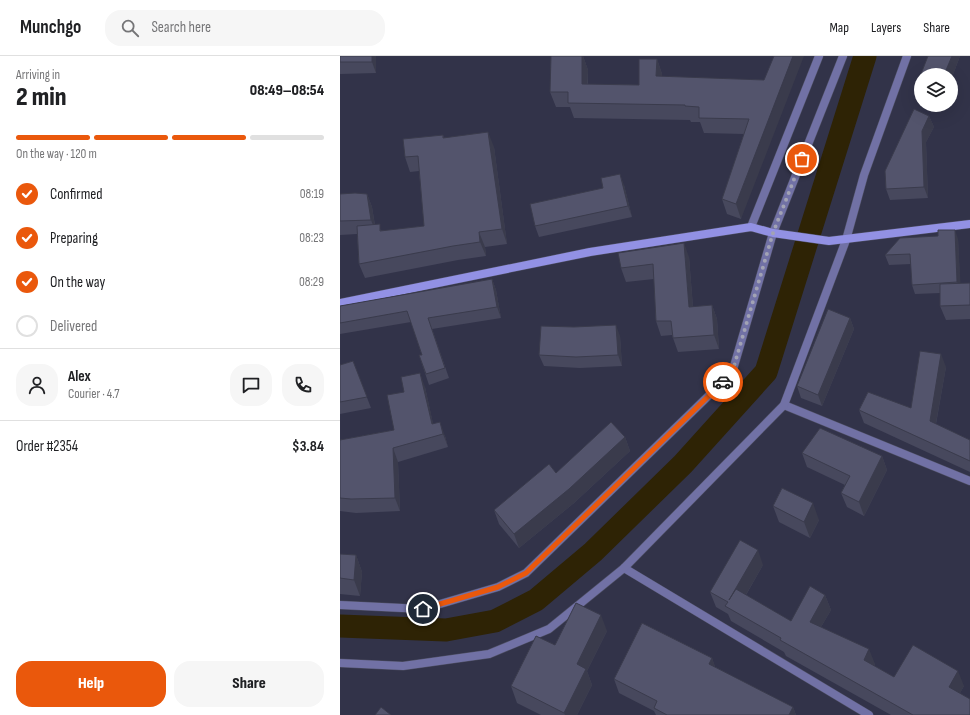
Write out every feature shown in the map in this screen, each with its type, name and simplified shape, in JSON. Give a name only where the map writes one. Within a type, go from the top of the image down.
[{"type":"street","points":[[751,227],[819,56]]},
{"type":"street","points":[[340,605],[423,609],[498,587],[526,573],[732,373],[773,233],[843,56]]},
{"type":"street","points":[[340,663],[403,666],[489,654],[549,629],[624,568],[784,405],[846,240],[864,175],[907,56]]},
{"type":"street","points":[[340,303],[590,252],[751,227],[773,233],[829,241],[970,224]]},
{"type":"street","points":[[784,405],[970,481]]},
{"type":"street","points":[[624,568],[869,715]]},
{"type":"building","points":[[340,56],[372,56],[372,62],[340,62]]},
{"type":"building","points":[[551,56],[582,56],[582,84],[639,85],[639,59],[657,59],[656,76],[764,80],[774,56],[793,56],[736,204],[722,199],[749,119],[699,118],[699,107],[685,105],[568,103],[568,92],[550,92]]},
{"type":"building","points":[[928,56],[952,56],[947,68],[923,68]]},
{"type":"building","points":[[914,109],[914,112],[920,112],[929,116],[922,131],[924,187],[886,189],[885,171]]},
{"type":"building","points":[[488,132],[502,229],[479,232],[480,242],[359,264],[357,226],[380,224],[380,231],[424,226],[418,156],[405,157],[403,139],[443,135],[443,138]]},
{"type":"building","points":[[620,174],[628,206],[535,226],[530,204],[603,188],[601,178]]},
{"type":"building","points":[[340,194],[367,194],[371,220],[340,221]]},
{"type":"building","points":[[938,230],[955,230],[957,282],[912,285],[910,254],[885,255],[900,238],[938,236]]},
{"type":"building","points":[[684,243],[689,307],[712,305],[714,335],[673,338],[671,321],[656,321],[653,264],[621,268],[618,253]]},
{"type":"building","points":[[492,279],[497,307],[428,318],[445,368],[426,374],[419,355],[422,355],[407,311],[340,323],[340,306]]},
{"type":"building","points":[[970,283],[970,305],[940,306],[940,284]]},
{"type":"building","points":[[828,309],[850,318],[818,395],[797,386]]},
{"type":"building","points":[[616,325],[618,355],[576,357],[539,355],[541,326],[574,327]]},
{"type":"building","points":[[920,351],[941,354],[930,421],[970,440],[970,461],[859,410],[868,392],[911,408]]},
{"type":"building","points":[[353,361],[367,397],[340,402],[340,365]]},
{"type":"building","points":[[420,373],[432,424],[440,422],[443,434],[393,448],[395,498],[340,498],[340,440],[394,430],[387,395],[404,392],[401,377]]},
{"type":"building","points":[[611,422],[625,437],[569,489],[514,534],[494,510],[549,464],[556,473]]},
{"type":"building","points":[[820,428],[882,456],[859,502],[841,493],[850,476],[802,453]]},
{"type":"building","points":[[782,488],[813,503],[804,522],[773,506]]},
{"type":"building","points":[[740,540],[758,550],[729,600],[736,589],[791,621],[810,586],[825,595],[810,622],[869,649],[864,660],[894,677],[913,645],[958,671],[949,687],[970,699],[970,715],[913,715],[780,640],[781,638],[725,606],[728,602],[710,592]]},
{"type":"building","points":[[340,554],[356,555],[354,580],[340,578]]},
{"type":"building","points":[[576,603],[601,615],[577,664],[586,669],[564,713],[511,686],[536,636],[555,645]]},
{"type":"building","points":[[642,623],[712,658],[709,664],[793,707],[789,715],[667,715],[654,708],[657,701],[614,679]]},
{"type":"building","points":[[381,707],[391,715],[375,715]]},
{"type":"waterway","points":[[340,626],[446,630],[495,621],[536,600],[593,552],[683,464],[766,372],[865,56]]},
{"type":"way so far","points":[[723,382],[732,373],[773,233],[802,159]]},
{"type":"route","points":[[423,609],[498,587],[526,573],[723,382]]}]
